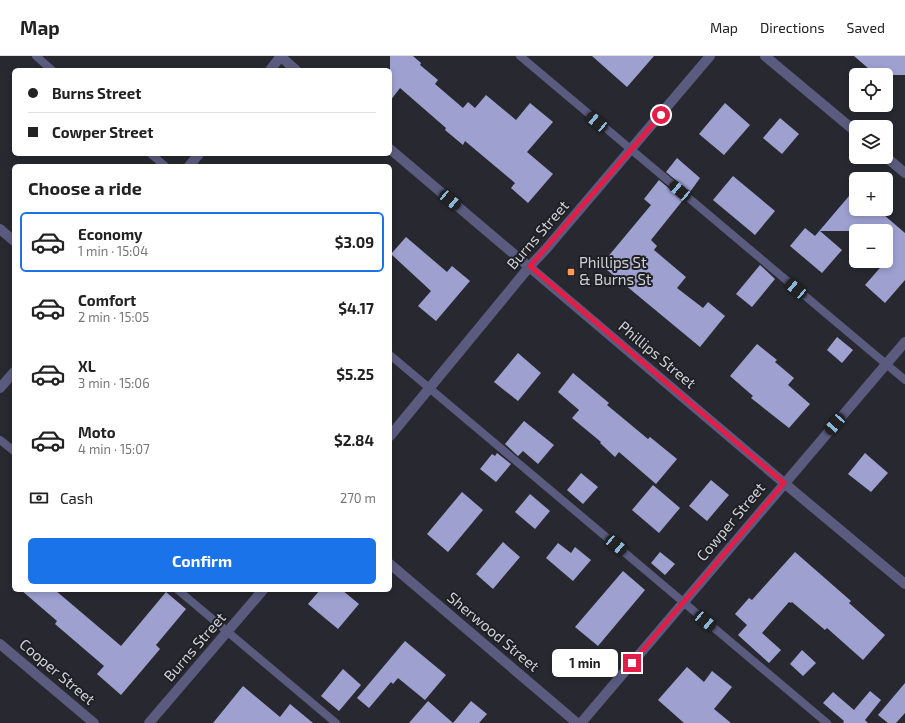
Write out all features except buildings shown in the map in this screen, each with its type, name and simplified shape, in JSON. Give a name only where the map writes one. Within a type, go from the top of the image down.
[{"type":"street","points":[[272,68],[281,56],[294,68]]},
{"type":"street","name":"Burns Street","points":[[392,434],[530,266],[710,56]]},
{"type":"street","points":[[765,56],[849,126]]},
{"type":"street","name":"Phillips Street","points":[[392,151],[905,584]]},
{"type":"street","points":[[191,164],[197,156]]},
{"type":"street","points":[[893,163],[905,173]]},
{"type":"street","points":[[0,229],[12,239]]},
{"type":"street","name":"Cowper Street","points":[[581,723],[905,342]]},
{"type":"street","points":[[0,388],[12,374]]},
{"type":"street","name":"Sherwood Street","points":[[392,566],[577,723]]},
{"type":"street","name":"Burns Street","points":[[149,723],[261,592]]},
{"type":"street","name":"Cooper Street","points":[[0,644],[94,723]]},
{"type":"lane","points":[[36,56],[50,68]]},
{"type":"lane","points":[[520,56],[905,380]]},
{"type":"lane","points":[[153,156],[163,164]]},
{"type":"lane","points":[[392,357],[827,723]]},
{"type":"lane","points":[[0,440],[12,450]]},
{"type":"lane","points":[[180,592],[336,723]]},
{"type":"place","name":"Phillips St & Burns St","points":[[571,272]]},
{"type":"route","points":[[632,663],[784,483],[530,266],[661,115]]}]
